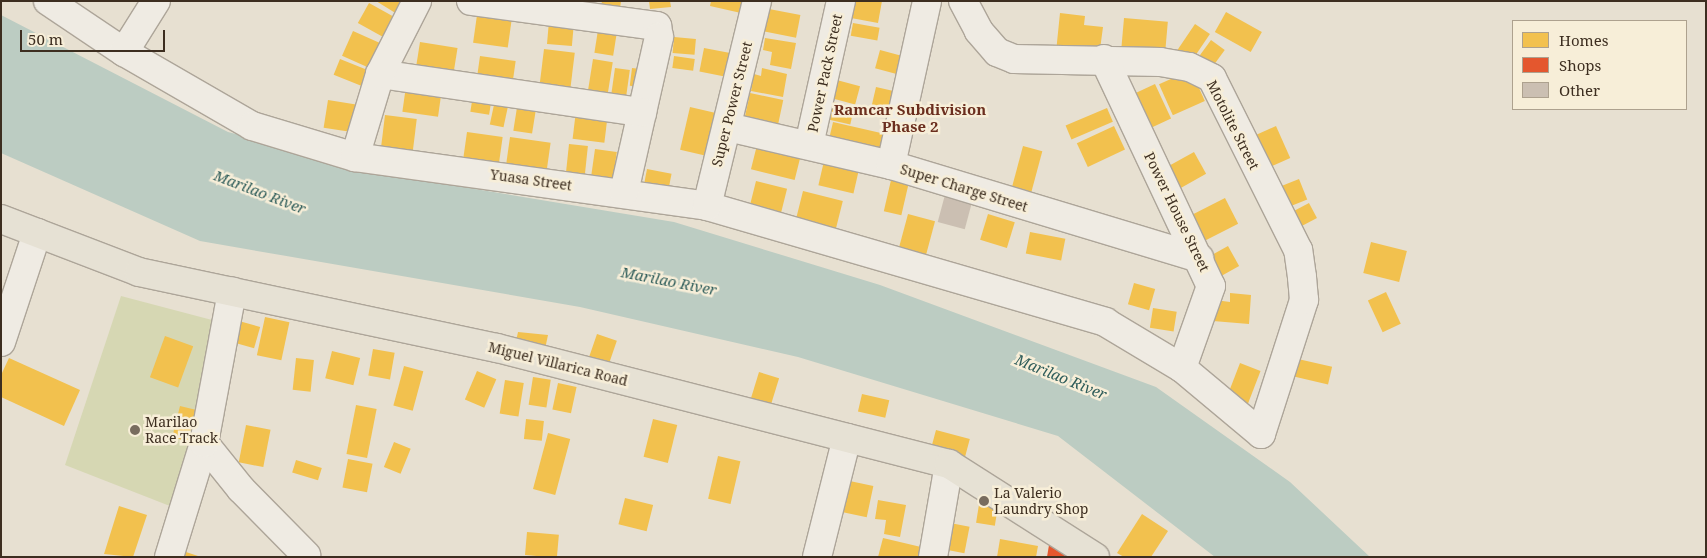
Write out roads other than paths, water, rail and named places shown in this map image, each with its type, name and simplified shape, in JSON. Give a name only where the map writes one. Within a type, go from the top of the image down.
[{"type":"main road","name":"Miguel Villarica Road","points":[[1,219],[138,272],[498,348],[949,464],[1095,557]]},
{"type":"street","name":"Yuasa Street","points":[[49,1],[124,52],[252,126],[355,156],[624,192],[707,206],[1105,322],[1182,368],[1261,434]]},
{"type":"street","points":[[124,52],[156,1]]},
{"type":"street","points":[[355,156],[380,74],[417,1]]},
{"type":"street","points":[[471,1],[657,26],[661,30],[624,192]]},
{"type":"street","name":"Super Power Street","points":[[707,206],[757,1]]},
{"type":"street","name":"Power Pack Street","points":[[809,145],[841,1]]},
{"type":"street","points":[[891,166],[928,1]]},
{"type":"street","name":"Motolite Street","points":[[963,1],[978,31],[997,52],[1014,59],[1104,59],[1189,67],[1212,78],[1298,250],[1304,300],[1261,434]]},
{"type":"street","name":"Power House Street","points":[[1104,59],[1211,286],[1182,368]]},
{"type":"street","points":[[380,74],[642,112]]},
{"type":"street","name":"Super Charge Street","points":[[728,126],[891,166],[1198,258]]},
{"type":"street","points":[[1,342],[37,233]]},
{"type":"street","points":[[168,557],[204,443],[232,292]]},
{"type":"street","points":[[817,557],[847,438]]},
{"type":"street","points":[[204,443],[241,490],[306,555]]},
{"type":"street","points":[[934,557],[949,464]]},
{"type":"water","name":"Marilao River","points":[[1,15],[228,132],[403,177],[674,222],[880,285],[1156,387],[1290,482],[1370,557],[1215,557],[1058,436],[798,357],[580,307],[200,241],[1,153]]},
{"type":"place","name":"Marilao Race Track","points":[[135,430]]},
{"type":"place","name":"La Valerio Laundry Shop","points":[[984,501]]},
{"type":"district","name":"Ramcar Subdivision Phase 2","points":[[910,118]]}]
